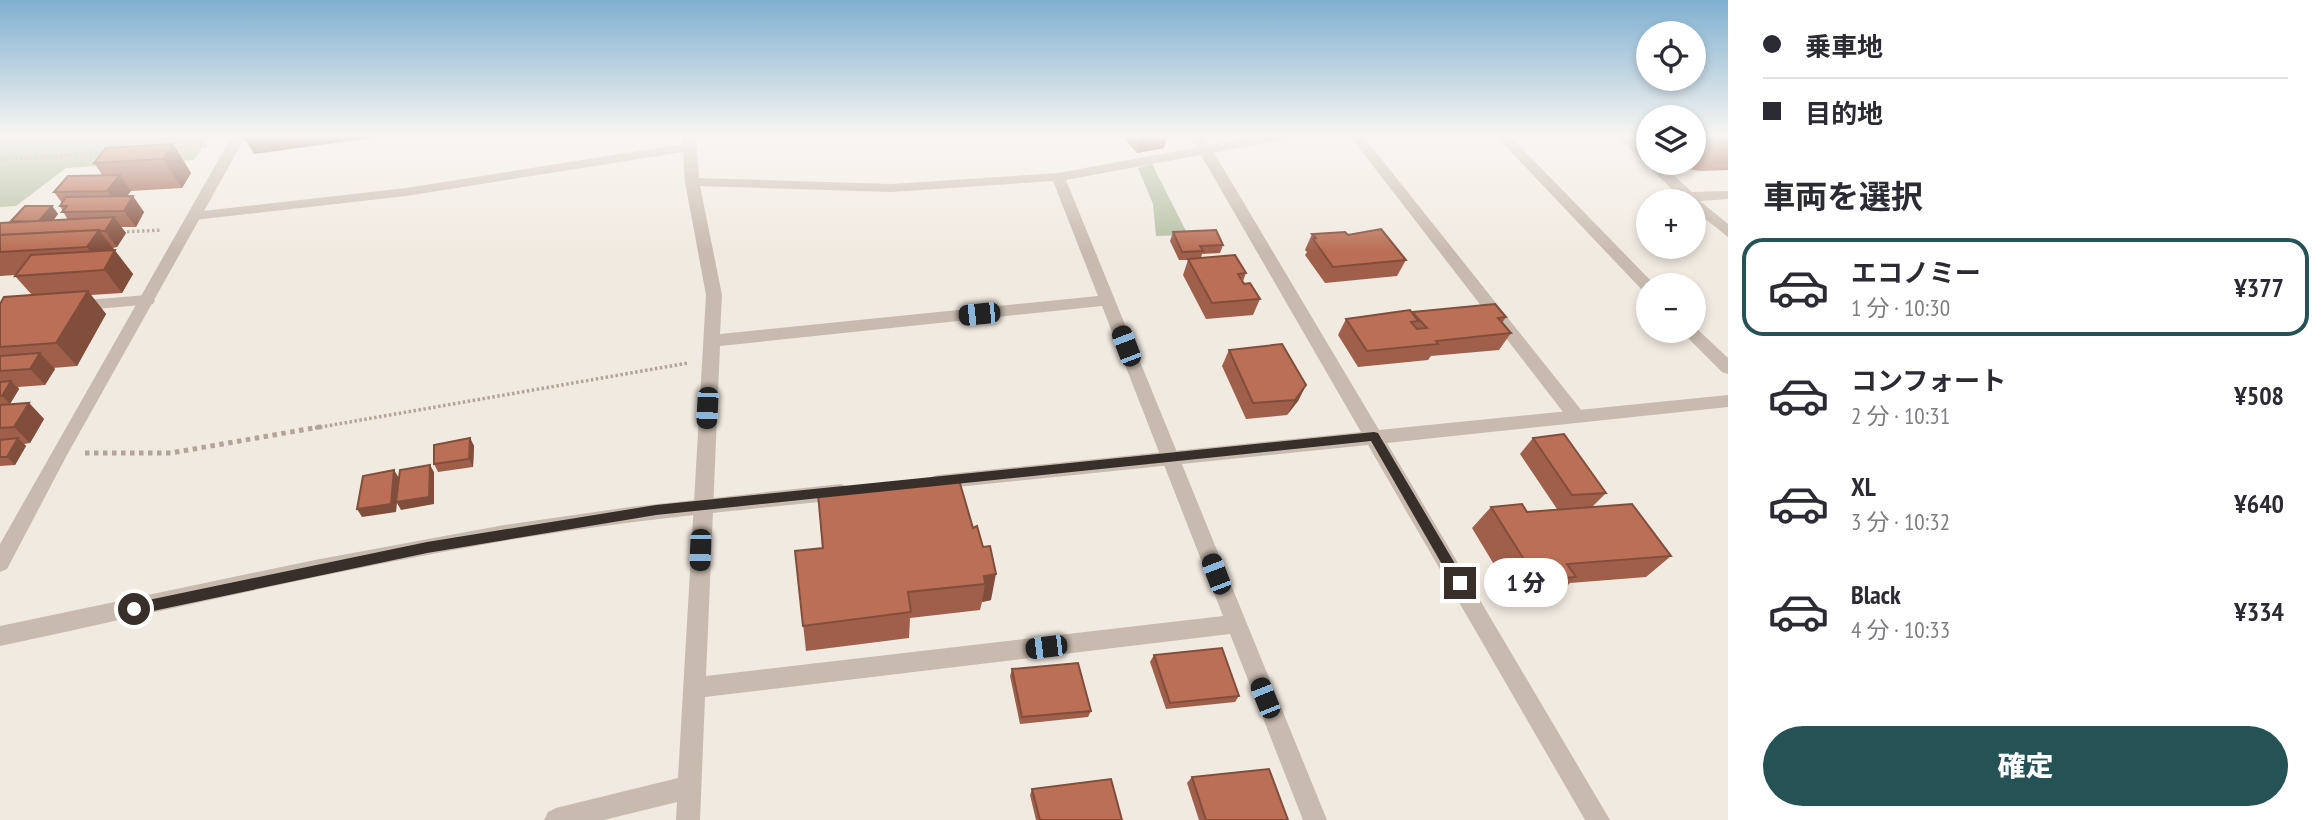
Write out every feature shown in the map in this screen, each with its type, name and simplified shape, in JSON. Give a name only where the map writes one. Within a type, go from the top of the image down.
[{"type":"street","points":[[0,563],[60,451],[217,174]]},
{"type":"street","points":[[194,216],[406,192],[506,174]]},
{"type":"street","points":[[688,820],[701,505],[714,295],[691,174]]},
{"type":"street","points":[[692,182],[891,188],[1069,174]]},
{"type":"street","points":[[1219,174],[1598,820]]},
{"type":"street","points":[[1386,174],[1576,416]]},
{"type":"street","points":[[1539,174],[1636,275]]},
{"type":"street","points":[[1665,175],[1679,189]]},
{"type":"street","points":[[1058,177],[1315,820]]},
{"type":"street","points":[[1706,198],[1728,195]]},
{"type":"street","points":[[1706,213],[1728,232]]},
{"type":"street","points":[[56,307],[147,300]]},
{"type":"street","points":[[710,351],[1108,300]]},
{"type":"street","points":[[1703,343],[1728,368]]},
{"type":"street","points":[[916,484],[1728,401]]},
{"type":"street","points":[[0,636],[489,536],[701,505],[862,490]]},
{"type":"street","points":[[694,688],[1235,624]]},
{"type":"street","points":[[556,820],[689,787]]},
{"type":"path","points":[[111,233],[167,230]]},
{"type":"path","points":[[81,453],[171,453],[710,351]]},
{"type":"green space","points":[[0,174],[58,174],[16,206],[0,207]]},
{"type":"green space","points":[[1141,174],[1157,174],[1188,235],[1156,236],[1153,204]]},
{"type":"building","points":[[120,175],[107,191],[54,192],[68,176]]},
{"type":"building","points":[[133,196],[124,211],[62,212],[67,206],[60,206],[66,197]]},
{"type":"building","points":[[25,206],[52,206],[38,222],[11,221]]},
{"type":"building","points":[[114,217],[105,231],[0,235],[0,223]]},
{"type":"building","points":[[1381,229],[1406,260],[1333,267],[1312,234],[1345,232],[1348,235]]},
{"type":"building","points":[[99,230],[87,247],[0,252],[0,235]]},
{"type":"building","points":[[1216,230],[1223,245],[1200,246],[1203,251],[1182,252],[1173,232]]},
{"type":"building","points":[[115,250],[104,270],[15,276],[31,255]]},
{"type":"building","points":[[1235,255],[1246,273],[1238,274],[1244,284],[1250,283],[1260,299],[1212,303],[1188,259]]},
{"type":"building","points":[[88,291],[56,343],[0,347],[0,304],[4,297]]},
{"type":"building","points":[[1495,304],[1506,317],[1498,318],[1511,333],[1436,341],[1438,344],[1367,351],[1346,319],[1410,310],[1418,321],[1411,322],[1417,329],[1427,328],[1412,312]]},
{"type":"building","points":[[1282,344],[1306,385],[1295,400],[1253,403],[1229,350]]},
{"type":"building","points":[[40,353],[30,369],[0,371],[0,356]]},
{"type":"building","points":[[11,381],[2,396],[0,396],[0,382]]},
{"type":"building","points":[[29,403],[14,427],[0,428],[0,405]]},
{"type":"building","points":[[1564,434],[1606,493],[1572,495],[1533,438]]},
{"type":"building","points":[[18,438],[7,457],[0,457],[0,440]]},
{"type":"building","points":[[470,438],[469,459],[434,464],[434,445]]},
{"type":"building","points":[[430,465],[429,497],[396,502],[400,470]]},
{"type":"building","points":[[394,470],[391,504],[357,509],[363,476]]},
{"type":"building","points":[[959,480],[973,528],[977,526],[983,547],[990,546],[996,574],[984,576],[985,584],[908,592],[911,612],[803,626],[795,551],[823,548],[818,494]]},
{"type":"building","points":[[1522,504],[1527,512],[1632,504],[1671,556],[1567,564],[1576,577],[1537,580],[1491,507]]},
{"type":"building","points":[[1222,648],[1239,696],[1170,703],[1154,655]]},
{"type":"building","points":[[1078,663],[1091,711],[1022,717],[1012,669]]},
{"type":"building","points":[[1269,769],[1288,820],[1206,820],[1192,777]]},
{"type":"building","points":[[1111,779],[1122,820],[1040,820],[1032,789]]},
{"type":"route","points":[[134,609],[327,566],[427,547],[656,510],[1171,460],[1374,437],[1460,583]]}]
